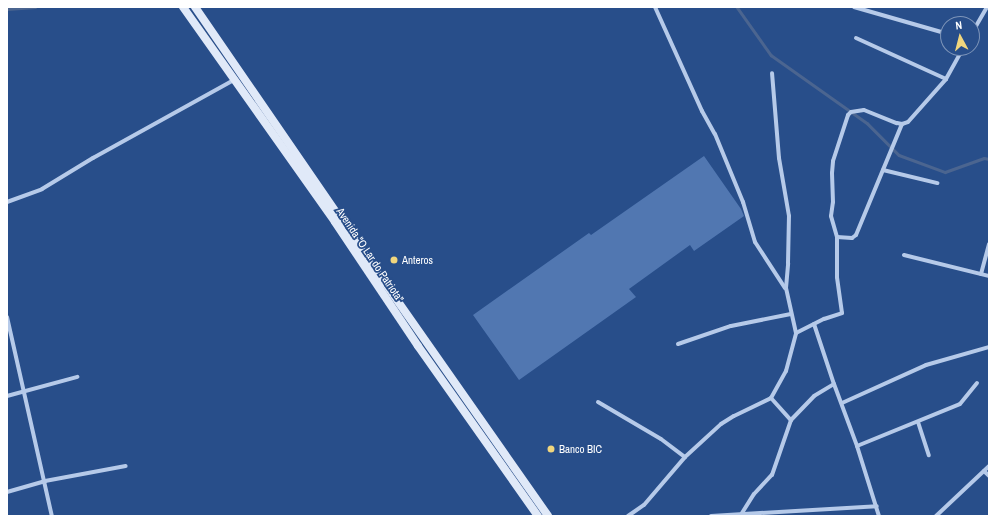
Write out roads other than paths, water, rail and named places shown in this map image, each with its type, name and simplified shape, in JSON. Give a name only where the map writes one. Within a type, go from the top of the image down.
[{"type":"main road","name":"Avenida \"O Lar do Patriota\"","points":[[183,7],[335,222],[418,346],[538,516]]},
{"type":"main road","name":"Avenida \"O Lar do Patriota\"","points":[[195,7],[548,516]]},
{"type":"street","points":[[655,7],[702,111],[715,134],[743,202],[756,242],[786,288]]},
{"type":"street","points":[[854,7],[940,32]]},
{"type":"street","points":[[980,20],[987,7]]},
{"type":"street","points":[[856,38],[946,79]]},
{"type":"street","points":[[796,333],[842,312],[837,277],[837,237],[831,216],[832,173],[833,161],[848,115],[851,112],[864,110],[902,124],[908,122],[946,79],[959,56]]},
{"type":"street","points":[[628,516],[644,505],[685,457],[721,424],[771,398],[786,371],[796,333],[786,288],[789,216],[779,158],[772,73]]},
{"type":"street","points":[[7,202],[42,189],[93,158],[234,80]]},
{"type":"street","points":[[837,237],[852,238],[856,235],[902,124]]},
{"type":"street","points":[[883,170],[937,183]]},
{"type":"street","points":[[981,274],[989,244]]},
{"type":"street","points":[[904,255],[989,276]]},
{"type":"street","points":[[678,344],[731,326],[791,314]]},
{"type":"street","points":[[7,317],[52,516]]},
{"type":"street","points":[[814,324],[857,446],[879,516]]},
{"type":"street","points":[[842,403],[926,365],[989,348]]},
{"type":"street","points":[[7,396],[76,378]]},
{"type":"street","points":[[857,446],[960,404],[977,383]]},
{"type":"street","points":[[742,513],[754,494],[772,475],[792,420],[814,396],[834,384]]},
{"type":"street","points":[[771,398],[792,420]]},
{"type":"street","points":[[598,402],[661,439],[685,457]]},
{"type":"street","points":[[918,422],[929,455]]},
{"type":"street","points":[[7,492],[45,482],[126,466]]},
{"type":"street","points":[[936,516],[989,466]]},
{"type":"street","points":[[984,471],[989,476]]},
{"type":"street","points":[[711,516],[877,506]]},
{"type":"waterway","points":[[7,9],[35,7]]},
{"type":"waterway","points":[[737,7],[771,55],[867,123],[899,155],[945,172],[984,158],[989,159]]},
{"type":"place","name":"Anteros","points":[[394,260]]},
{"type":"place","name":"Banco BIC","points":[[551,449]]}]
